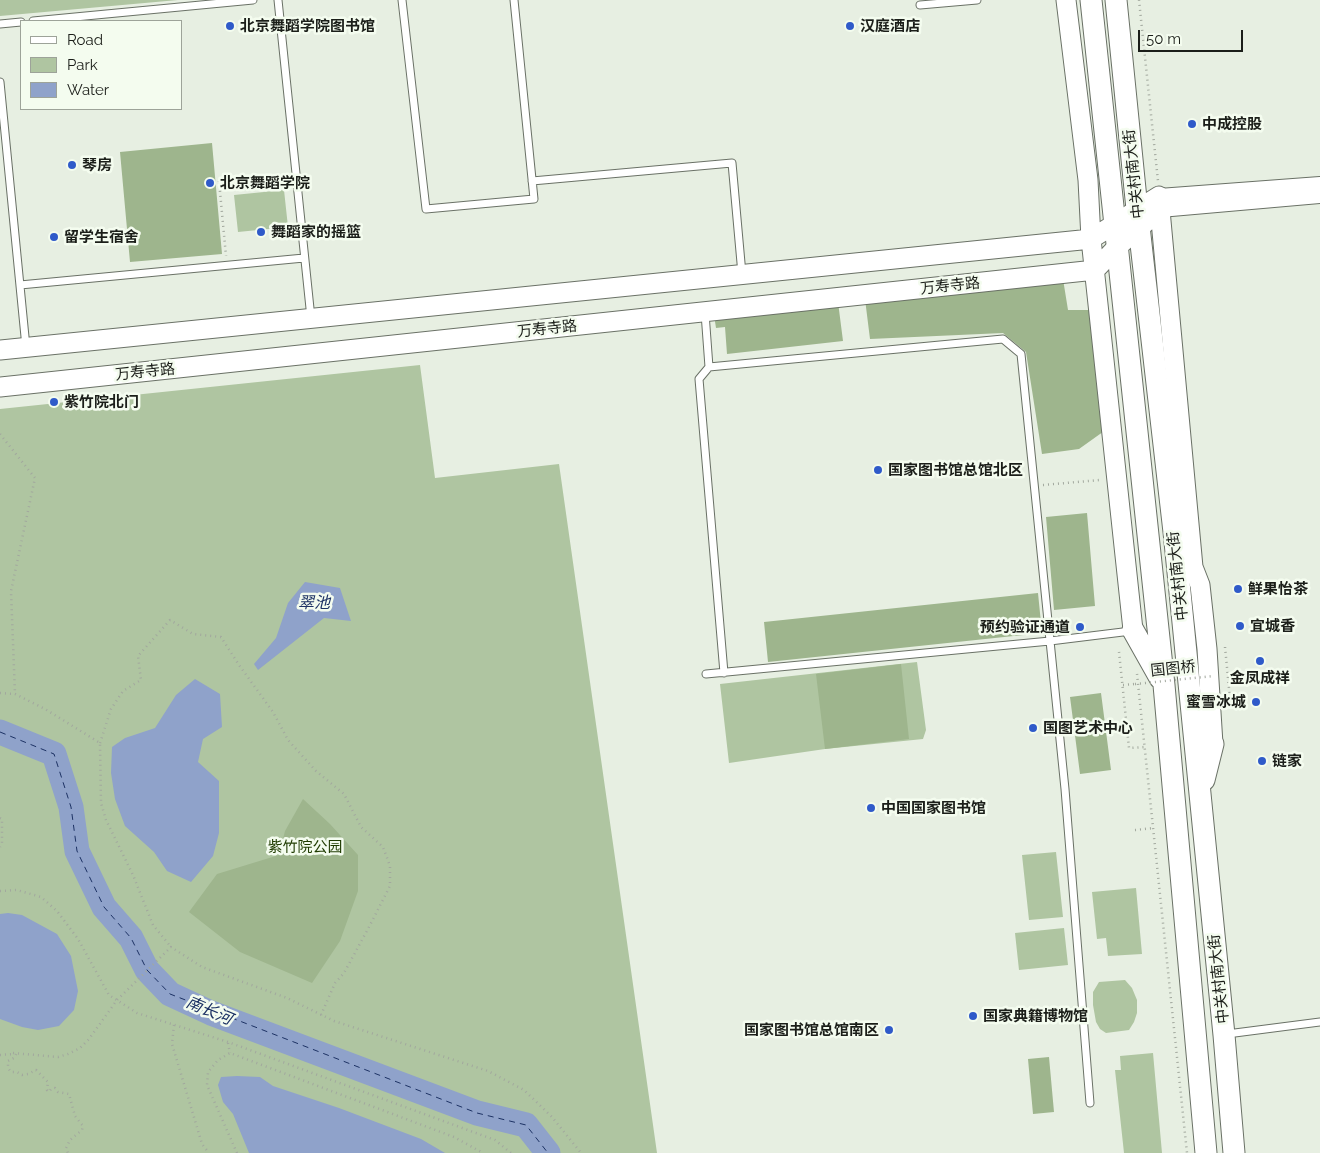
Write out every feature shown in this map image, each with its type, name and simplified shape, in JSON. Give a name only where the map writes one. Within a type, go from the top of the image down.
[{"type":"main road","name":"中关村南大街","points":[[1090,0],[1164,685],[1206,1153]]},
{"type":"main road","name":"中关村南大街","points":[[1116,0],[1138,219],[1174,532],[1234,1153]]},
{"type":"main road","points":[[1174,532],[1193,566]]},
{"type":"main road","points":[[1133,630],[1164,685]]},
{"type":"main road","points":[[1200,794],[1213,744]]},
{"type":"street","points":[[1066,0],[1088,180],[1094,270],[1133,630]]},
{"type":"street","points":[[1094,270],[1117,247],[1138,219],[1160,203],[1320,184]]},
{"type":"street","points":[[1160,203],[1320,196]]},
{"type":"street","name":"中关村南大街","points":[[1160,203],[1193,566],[1200,585],[1207,649],[1213,744]]},
{"type":"street","points":[[0,350],[1091,239],[1114,224],[1138,219]]},
{"type":"street","name":"万寿寺路","points":[[0,387],[1094,270]]},
{"type":"lane","points":[[43,20],[253,0]]},
{"type":"lane","points":[[278,0],[311,319]]},
{"type":"lane","points":[[402,0],[426,208],[534,199],[514,0]]},
{"type":"lane","points":[[925,3],[977,0]]},
{"type":"lane","points":[[0,24],[20,22]]},
{"type":"lane","points":[[0,82],[26,348]]},
{"type":"lane","points":[[532,181],[732,163],[742,274]]},
{"type":"lane","points":[[20,284],[304,258]]},
{"type":"lane","points":[[705,312],[709,368]]},
{"type":"lane","points":[[724,673],[699,379],[709,368],[1003,339],[1021,354],[1065,789],[1090,1104]]},
{"type":"lane","points":[[706,674],[1050,641],[1133,630]]},
{"type":"lane","points":[[1224,1035],[1320,1022]]},
{"type":"path","points":[[1139,0],[1160,203]]},
{"type":"path","points":[[219,181],[227,265]]},
{"type":"path","points":[[0,434],[35,478],[11,591],[15,694]]},
{"type":"path","points":[[1034,486],[1116,478]]},
{"type":"path","points":[[322,1015],[335,983],[344,973],[390,886],[390,866],[383,847],[361,826],[344,794],[316,771],[288,740],[273,712],[221,637],[193,634],[170,620],[138,656],[140,680],[123,691],[111,709],[100,743],[101,803],[106,820],[133,875],[153,924],[171,947],[202,967],[287,998],[334,1021],[488,1071],[524,1090],[552,1117],[581,1153]]},
{"type":"path","points":[[1224,639],[1231,709]]},
{"type":"path","points":[[1119,652],[1129,748],[1145,747]]},
{"type":"path","points":[[1137,669],[1186,1153]]},
{"type":"path","name":"国图桥","points":[[1123,685],[1214,676]]},
{"type":"path","points":[[0,694],[15,694],[45,709],[100,743]]},
{"type":"path","points":[[0,818],[2,819],[2,844],[0,847]]},
{"type":"path","points":[[1135,830],[1154,828]]},
{"type":"path","points":[[0,891],[17,890],[41,897],[57,911],[78,939],[109,995],[137,1013],[228,1042],[495,1140],[511,1153]]},
{"type":"path","points":[[0,1055],[37,1054],[58,1056],[68,1054],[80,1048],[89,1039],[117,1000],[171,947]]},
{"type":"path","points":[[174,1025],[172,1044],[202,1144],[209,1153]]},
{"type":"path","points":[[228,1042],[230,1054]]},
{"type":"path","points":[[14,1054],[14,1058],[8,1061],[10,1072],[17,1072],[22,1075],[36,1070],[48,1082],[47,1090],[49,1092],[55,1088],[58,1092],[69,1094],[75,1116],[83,1126],[82,1130],[70,1140],[66,1148],[68,1153]]},
{"type":"path","points":[[237,1153],[207,1085],[208,1072],[218,1060],[230,1054],[454,1137],[484,1153]]},
{"type":"green space","points":[[0,0],[178,0],[0,16]]},
{"type":"green space","points":[[212,143],[222,254],[130,262],[120,152]]},
{"type":"green space","points":[[284,190],[288,227],[238,232],[234,195]]},
{"type":"green space","points":[[1063,279],[1068,310],[1093,310],[1107,429],[1079,449],[1042,454],[1026,352],[1003,333],[870,339],[865,299]]},
{"type":"green space","points":[[838,302],[843,341],[727,354],[725,327],[716,328],[714,315]]},
{"type":"green space","name":"紫竹院公园","points":[[420,365],[435,478],[559,464],[657,1153],[0,1153],[0,409]]},
{"type":"green space","points":[[1087,513],[1095,606],[1054,610],[1046,517]]},
{"type":"green space","points":[[1038,593],[1042,633],[768,662],[764,622]]},
{"type":"green space","points":[[917,662],[926,730],[923,739],[825,749],[729,763],[720,684]]},
{"type":"green space","points":[[901,664],[909,739],[825,749],[816,674]]},
{"type":"green space","points":[[1101,693],[1111,770],[1080,774],[1070,697]]},
{"type":"green space","points":[[303,799],[330,824],[358,855],[358,891],[340,941],[312,983],[240,952],[189,912],[217,874],[279,855],[285,831]]},
{"type":"green space","points":[[1056,852],[1063,917],[1029,920],[1022,855]]},
{"type":"green space","points":[[1136,888],[1142,954],[1108,956],[1106,938],[1097,939],[1092,892]]},
{"type":"green space","points":[[1064,928],[1068,965],[1019,970],[1015,933]]},
{"type":"green space","points":[[1125,980],[1132,988],[1137,1000],[1137,1013],[1134,1022],[1129,1030],[1106,1033],[1100,1029],[1096,1022],[1093,992],[1099,982]]},
{"type":"green space","points":[[1153,1053],[1162,1153],[1124,1153],[1115,1070],[1121,1070],[1120,1056]]},
{"type":"green space","points":[[1049,1057],[1054,1112],[1033,1114],[1028,1059]]},
{"type":"water","name":"翠池","points":[[305,582],[340,588],[351,621],[324,618],[258,670],[254,664],[276,638],[288,603]]},
{"type":"water","points":[[195,679],[220,694],[222,727],[203,739],[198,762],[219,781],[219,833],[213,856],[191,882],[167,871],[154,852],[125,826],[115,799],[111,773],[112,747],[125,738],[155,728],[176,695]]},
{"type":"water","points":[[0,914],[22,915],[57,934],[71,956],[78,991],[74,1010],[59,1026],[38,1030],[22,1027],[0,1019]]},
{"type":"water","points":[[221,1077],[260,1077],[273,1086],[339,1108],[421,1139],[445,1153],[249,1153],[233,1114],[223,1102],[218,1085]]},
{"type":"waterway","name":"南长河","points":[[0,732],[54,754],[71,807],[77,851],[104,907],[131,938],[147,970],[170,994],[211,1013],[477,1113],[526,1125],[548,1153]]},
{"type":"ferry route","points":[[0,732],[54,754],[71,807],[77,851],[104,907],[131,938],[147,970],[170,994],[477,1113],[526,1125],[548,1153]]},
{"type":"place","name":"北京舞蹈学院图书馆","points":[[230,26]]},
{"type":"place","name":"汉庭酒店","points":[[850,26]]},
{"type":"place","name":"中成控股","points":[[1192,124]]},
{"type":"place","name":"琴房","points":[[72,165]]},
{"type":"place","name":"北京舞蹈学院","points":[[210,183]]},
{"type":"place","name":"舞蹈家的摇篮","points":[[261,232]]},
{"type":"place","name":"留学生宿舍","points":[[54,237]]},
{"type":"place","name":"紫竹院北门","points":[[54,402]]},
{"type":"place","name":"国家图书馆总馆北区","points":[[878,470]]},
{"type":"place","name":"鲜果怡茶","points":[[1238,589]]},
{"type":"place","name":"宜城香","points":[[1240,626]]},
{"type":"place","name":"预约验证通道","points":[[1080,627]]},
{"type":"place","name":"金凤成祥","points":[[1260,661]]},
{"type":"place","name":"蜜雪冰城","points":[[1256,702]]},
{"type":"place","name":"国图艺术中心","points":[[1033,728]]},
{"type":"place","name":"链家","points":[[1262,761]]},
{"type":"place","name":"中国国家图书馆","points":[[871,808]]},
{"type":"place","name":"国家典籍博物馆","points":[[973,1016]]},
{"type":"place","name":"国家图书馆总馆南区","points":[[889,1030]]}]
